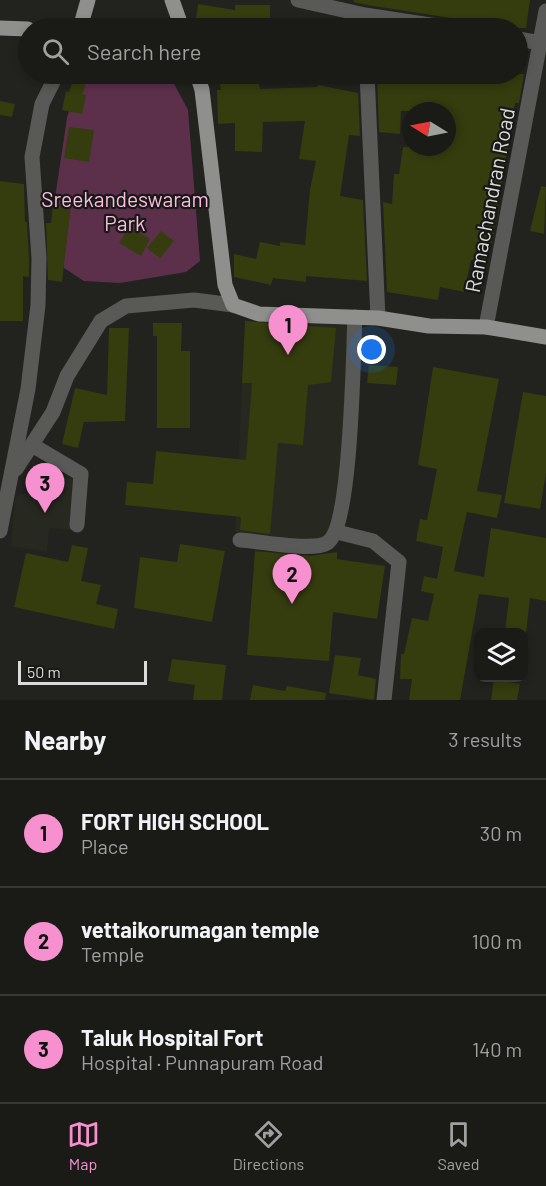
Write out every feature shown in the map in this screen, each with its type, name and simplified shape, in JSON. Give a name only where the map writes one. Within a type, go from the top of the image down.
[{"type":"main road","points":[[83,18],[88,0]]},
{"type":"main road","points":[[172,0],[178,18]]},
{"type":"main road","points":[[0,28],[18,29]]},
{"type":"main road","points":[[196,84],[202,90]]},
{"type":"main road","points":[[200,84],[225,285],[233,305],[259,314],[378,318],[429,326],[486,327],[546,337]]},
{"type":"street","points":[[298,0],[353,18]]},
{"type":"street","name":"Ramachandran Road","points":[[486,327],[546,10]]},
{"type":"street","points":[[528,41],[541,43]]},
{"type":"street","points":[[0,531],[5,480],[28,389],[38,305],[39,258],[32,157],[42,104],[52,84]]},
{"type":"street","points":[[367,84],[378,318]]},
{"type":"street","points":[[530,100],[546,102]]},
{"type":"street","points":[[5,480],[32,445],[53,412],[67,376],[82,348],[101,321],[126,306],[194,300],[233,305]]},
{"type":"street","points":[[240,540],[310,546],[326,543],[337,532],[345,496],[355,317]]},
{"type":"street","points":[[32,445],[81,474],[77,525]]},
{"type":"street","points":[[337,532],[373,541],[399,562],[384,700]]},
{"type":"shaded area","points":[[256,316],[352,324],[337,510],[325,539],[280,539],[235,532],[243,365],[254,360]]},
{"type":"shaded area","points":[[54,477],[78,479],[74,530],[49,528],[47,552],[11,546],[15,498],[21,494],[47,494]]},
{"type":"green space","name":"Sreekandeswaram Park","points":[[77,84],[174,84],[188,110],[200,261],[186,272],[120,283],[84,281],[64,268],[49,238],[67,118]]},
{"type":"building","points":[[354,0],[530,0],[527,18],[451,18],[353,2]]},
{"type":"building","points":[[198,4],[235,10],[235,5],[270,5],[270,18],[196,18]]},
{"type":"building","points":[[72,84],[86,85],[82,94],[86,95],[82,114],[62,110],[66,91],[69,92]]},
{"type":"building","points":[[220,84],[259,84],[260,89],[317,87],[318,85],[358,93],[360,136],[349,135],[340,196],[363,200],[367,281],[306,276],[306,282],[273,278],[271,285],[234,277],[234,254],[256,259],[260,242],[280,246],[280,242],[305,245],[310,189],[316,161],[299,159],[305,121],[263,122],[262,152],[235,151],[235,123],[218,124],[217,90],[221,90]]},
{"type":"building","points":[[377,84],[522,84],[519,103],[515,103],[492,241],[485,264],[471,260],[464,292],[440,287],[438,300],[387,292],[383,202],[392,204],[394,174],[399,174],[402,154],[402,156],[456,156],[456,102],[402,102],[400,134],[379,132]]},
{"type":"building","points":[[0,101],[15,104],[12,117],[0,115]]},
{"type":"building","points":[[69,127],[94,130],[89,162],[64,158]]},
{"type":"building","points":[[0,181],[24,184],[29,277],[23,276],[23,321],[0,321]]},
{"type":"building","points":[[541,186],[546,187],[544,234],[530,231]]},
{"type":"building","points":[[53,204],[71,206],[62,282],[48,280],[46,223],[51,223]]},
{"type":"building","points":[[129,227],[150,239],[141,256],[119,243]]},
{"type":"building","points":[[161,231],[174,241],[160,258],[147,248]]},
{"type":"building","points":[[245,321],[336,328],[331,382],[308,385],[303,445],[278,443],[270,534],[240,530],[241,517],[125,505],[127,482],[153,484],[156,451],[246,460],[252,383],[242,383]]},
{"type":"building","points":[[153,323],[182,323],[181,351],[190,351],[190,428],[157,428],[157,336],[153,336]]},
{"type":"building","points":[[109,328],[129,328],[125,421],[84,422],[78,448],[62,444],[75,388],[107,395]]},
{"type":"building","points":[[369,365],[398,367],[396,385],[367,383]]},
{"type":"building","points":[[433,367],[499,379],[477,491],[502,495],[497,518],[467,512],[454,571],[484,577],[491,528],[546,538],[546,601],[530,598],[527,628],[506,628],[509,598],[479,594],[460,700],[409,700],[412,679],[400,679],[401,654],[404,654],[412,618],[428,621],[434,594],[421,591],[424,576],[437,579],[443,547],[416,541],[420,519],[427,520],[437,469],[418,465]]},
{"type":"building","points":[[523,392],[546,396],[546,473],[540,509],[504,503]]},
{"type":"building","points":[[180,544],[225,551],[212,622],[134,608],[140,557],[177,562]]},
{"type":"building","points":[[72,545],[88,548],[81,581],[101,585],[96,604],[118,609],[114,629],[14,607],[26,553],[68,562]]},
{"type":"building","points":[[255,551],[310,556],[337,552],[337,559],[385,566],[377,619],[333,612],[329,661],[247,655]]},
{"type":"building","points":[[335,655],[361,658],[358,675],[376,679],[374,700],[329,693]]},
{"type":"building","points":[[172,659],[226,665],[222,700],[193,700],[195,685],[168,681]]},
{"type":"building","points":[[494,682],[520,684],[517,700],[491,700]]},
{"type":"building","points":[[253,685],[285,691],[287,686],[326,693],[325,700],[250,700]]},
{"type":"place","name":"FORT HIGH SCHOOL","points":[[288,355]]},
{"type":"place","name":"Taluk Hospital Fort","points":[[45,513]]},
{"type":"place","name":"vettaikorumagan temple","points":[[292,604]]}]
